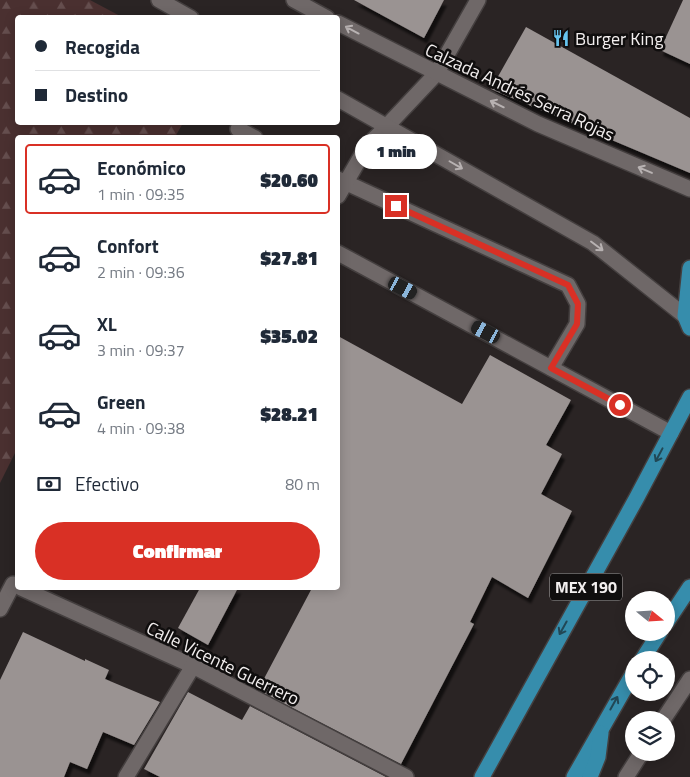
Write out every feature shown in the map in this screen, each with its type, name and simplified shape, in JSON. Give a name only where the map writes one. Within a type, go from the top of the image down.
[{"type":"main road","points":[[159,0],[186,15]]},
{"type":"main road","points":[[294,0],[322,15]]},
{"type":"main road","points":[[478,0],[436,74],[367,146],[340,186],[568,285],[578,304],[577,324],[551,368]]},
{"type":"main road","name":"Calzada Andrés Serra Rojas","points":[[340,24],[538,124],[690,188]]},
{"type":"main road","points":[[340,100],[593,242],[688,322]]},
{"type":"main road","points":[[238,129],[249,135]]},
{"type":"main road","points":[[340,254],[671,432]]},
{"type":"main road","points":[[688,322],[690,268]]},
{"type":"main road","name":"MEX 190","points":[[482,777],[690,397]]},
{"type":"main road","points":[[0,608],[13,584]]},
{"type":"main road","points":[[675,610],[690,588]]},
{"type":"main road","name":"Calle Vicente Guerrero","points":[[26,590],[194,666],[406,777]]},
{"type":"main road","points":[[126,777],[194,666]]},
{"type":"main road","points":[[669,711],[690,680]]},
{"type":"main road","points":[[574,777],[625,687]]},
{"type":"main road","points":[[590,777],[598,757],[602,726]]},
{"type":"main road","points":[[626,777],[636,761]]},
{"type":"green space","points":[[0,0],[90,0],[118,15],[15,15],[15,125],[182,125],[176,135],[15,135],[15,453],[0,483]]},
{"type":"building","points":[[354,0],[444,0],[424,38]]},
{"type":"building","points":[[683,0],[690,0],[690,64],[660,50]]},
{"type":"building","points":[[526,27],[690,118],[690,173],[491,89]]},
{"type":"building","points":[[340,337],[462,404],[490,355],[571,400],[546,445],[562,454],[541,494],[572,511],[528,598],[492,577],[470,622],[474,624],[401,764],[258,690],[311,590],[340,590]]},
{"type":"building","points":[[199,590],[237,590],[208,645],[178,628]]},
{"type":"building","points":[[23,632],[109,670],[105,679],[160,702],[134,745],[103,732],[87,769],[70,762],[64,777],[0,777],[0,680]]},
{"type":"building","points":[[188,692],[242,720],[250,706],[386,777],[160,777],[144,769]]},
{"type":"place","name":"Burger King","points":[[561,38]]},
{"type":"route","points":[[396,206],[568,285],[578,304],[577,324],[551,368],[620,405]]}]
